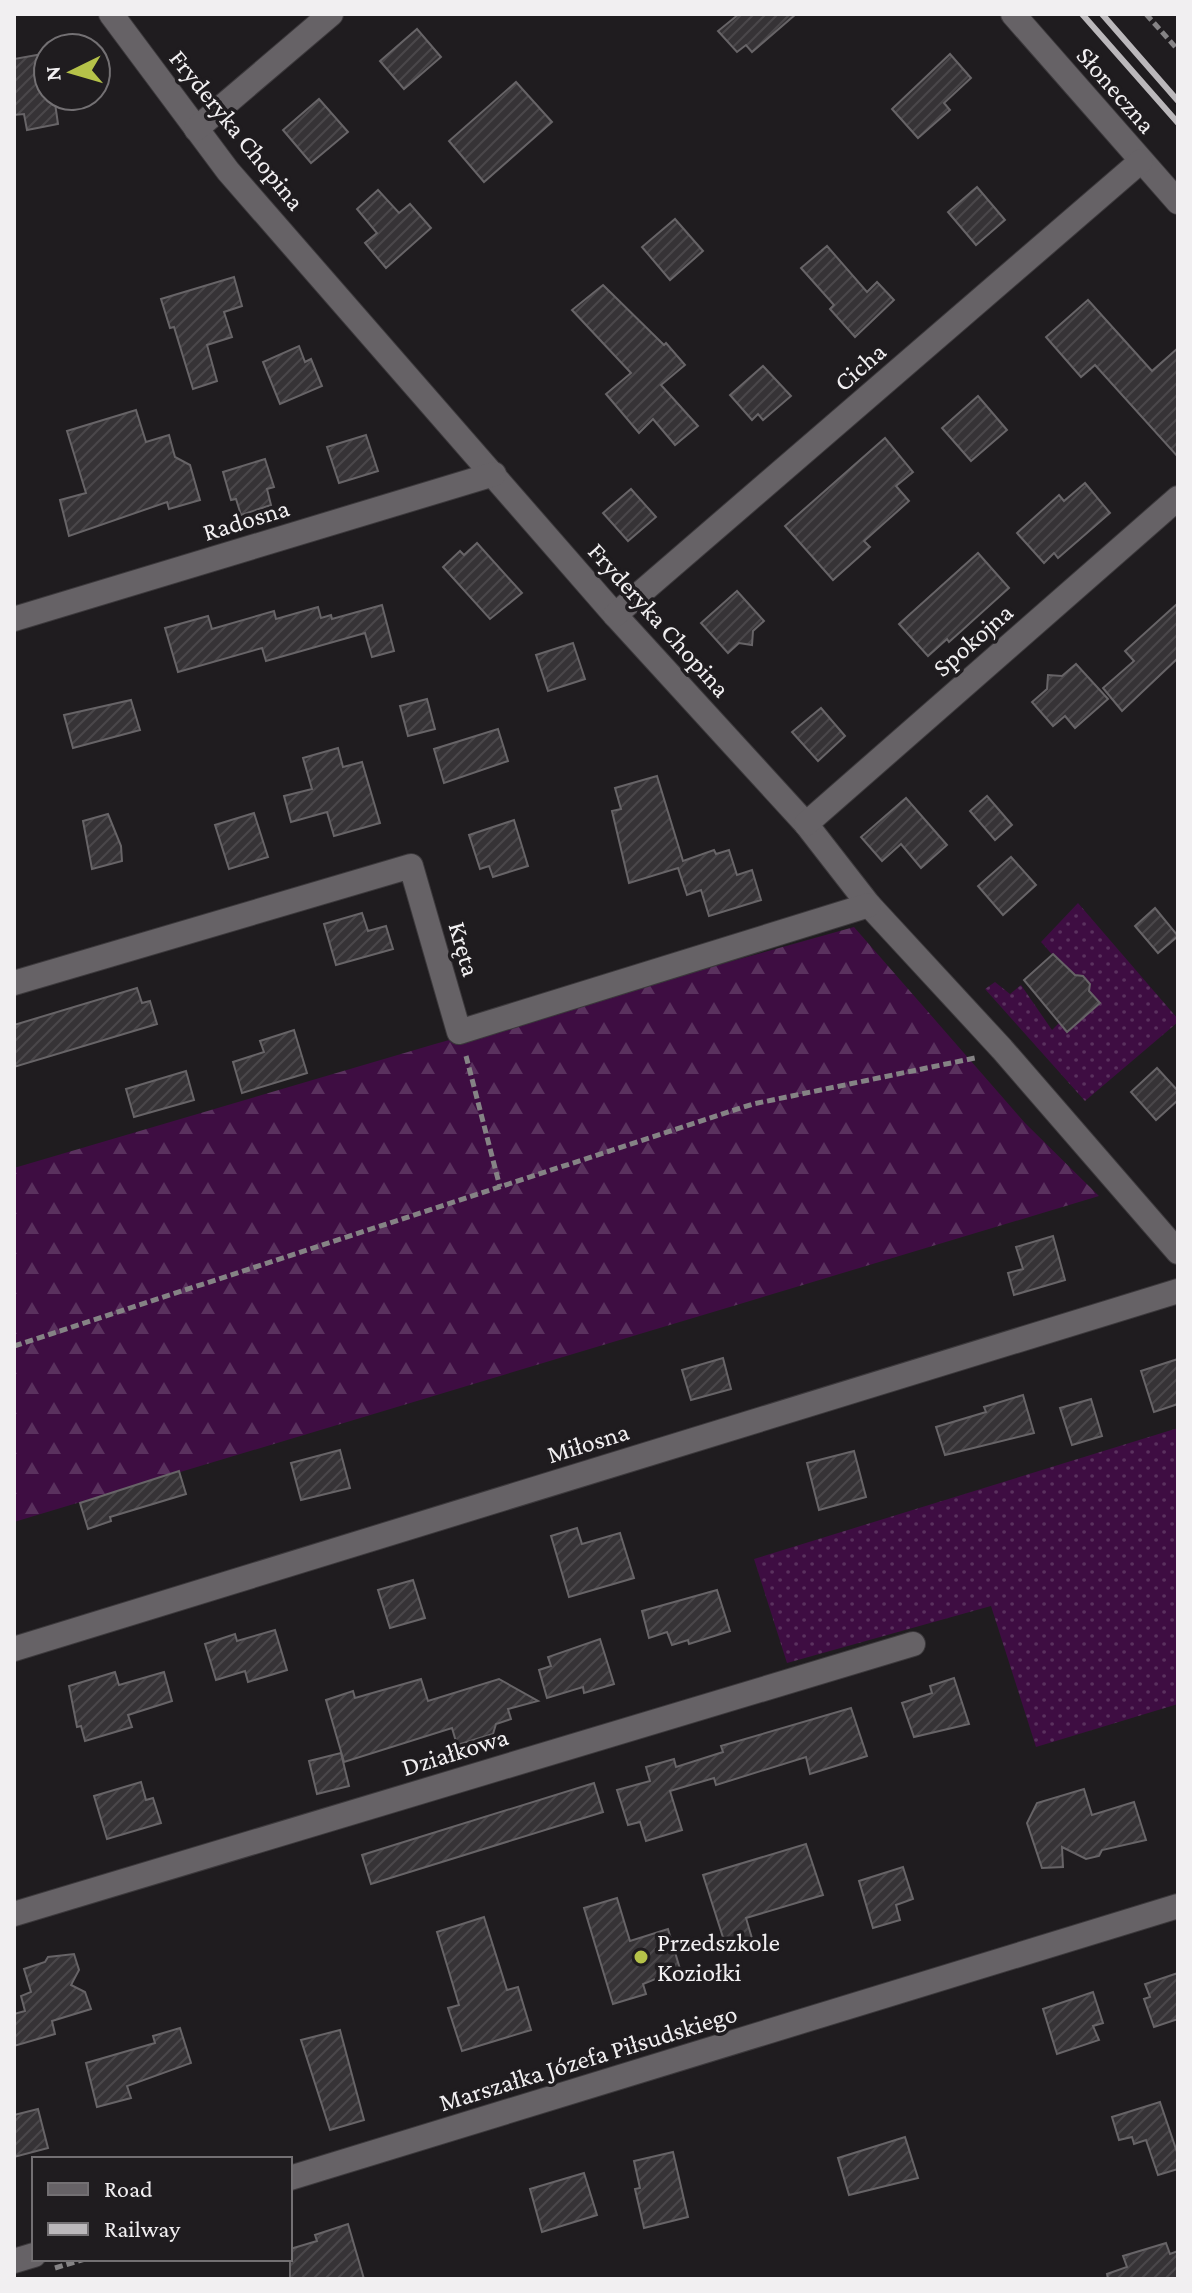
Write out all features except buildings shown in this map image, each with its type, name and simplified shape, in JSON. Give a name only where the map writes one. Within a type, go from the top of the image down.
[{"type":"street","name":"Fryderyka Chopina","points":[[111,14],[228,171],[615,615],[806,824],[869,905],[1002,1049],[1178,1252]]},
{"type":"street","points":[[196,129],[331,14]]},
{"type":"street","name":"Słoneczna","points":[[1013,14],[1178,202]]},
{"type":"street","name":"Cicha","points":[[615,615],[1141,161]]},
{"type":"street","name":"Radosna","points":[[14,619],[494,474]]},
{"type":"street","name":"Spokojna","points":[[806,824],[1178,498]]},
{"type":"street","name":"Kręta","points":[[14,983],[411,866],[459,1032]]},
{"type":"street","points":[[459,1032],[869,905]]},
{"type":"street","name":"Miłosna","points":[[14,1649],[1178,1291]]},
{"type":"street","name":"Działkowa","points":[[14,1914],[913,1644]]},
{"type":"street","name":"Marszałka Józefa Piłsudskiego","points":[[292,2177],[1178,1906]]},
{"type":"path","points":[[1146,14],[1178,50]]},
{"type":"path","points":[[459,1032],[500,1187]]},
{"type":"path","points":[[14,1346],[753,1104],[1002,1049]]},
{"type":"green space","points":[[1078,903],[1178,1019],[1085,1101],[985,989],[995,982],[1010,994],[1021,985],[1052,1030],[1059,1023],[1067,1031],[1090,984],[1083,976],[1066,968],[1041,942]]},
{"type":"green space","points":[[854,927],[1025,1123],[1099,1196],[14,1522],[14,1168],[435,1044]]},
{"type":"green space","points":[[1178,1428],[1178,1704],[1036,1747],[991,1606],[787,1663],[754,1559]]},
{"type":"railway","points":[[1082,14],[1178,123]]},
{"type":"railway","points":[[1102,14],[1178,101]]},
{"type":"place","name":"Przedszkole Koziołki","points":[[641,1957]]}]
